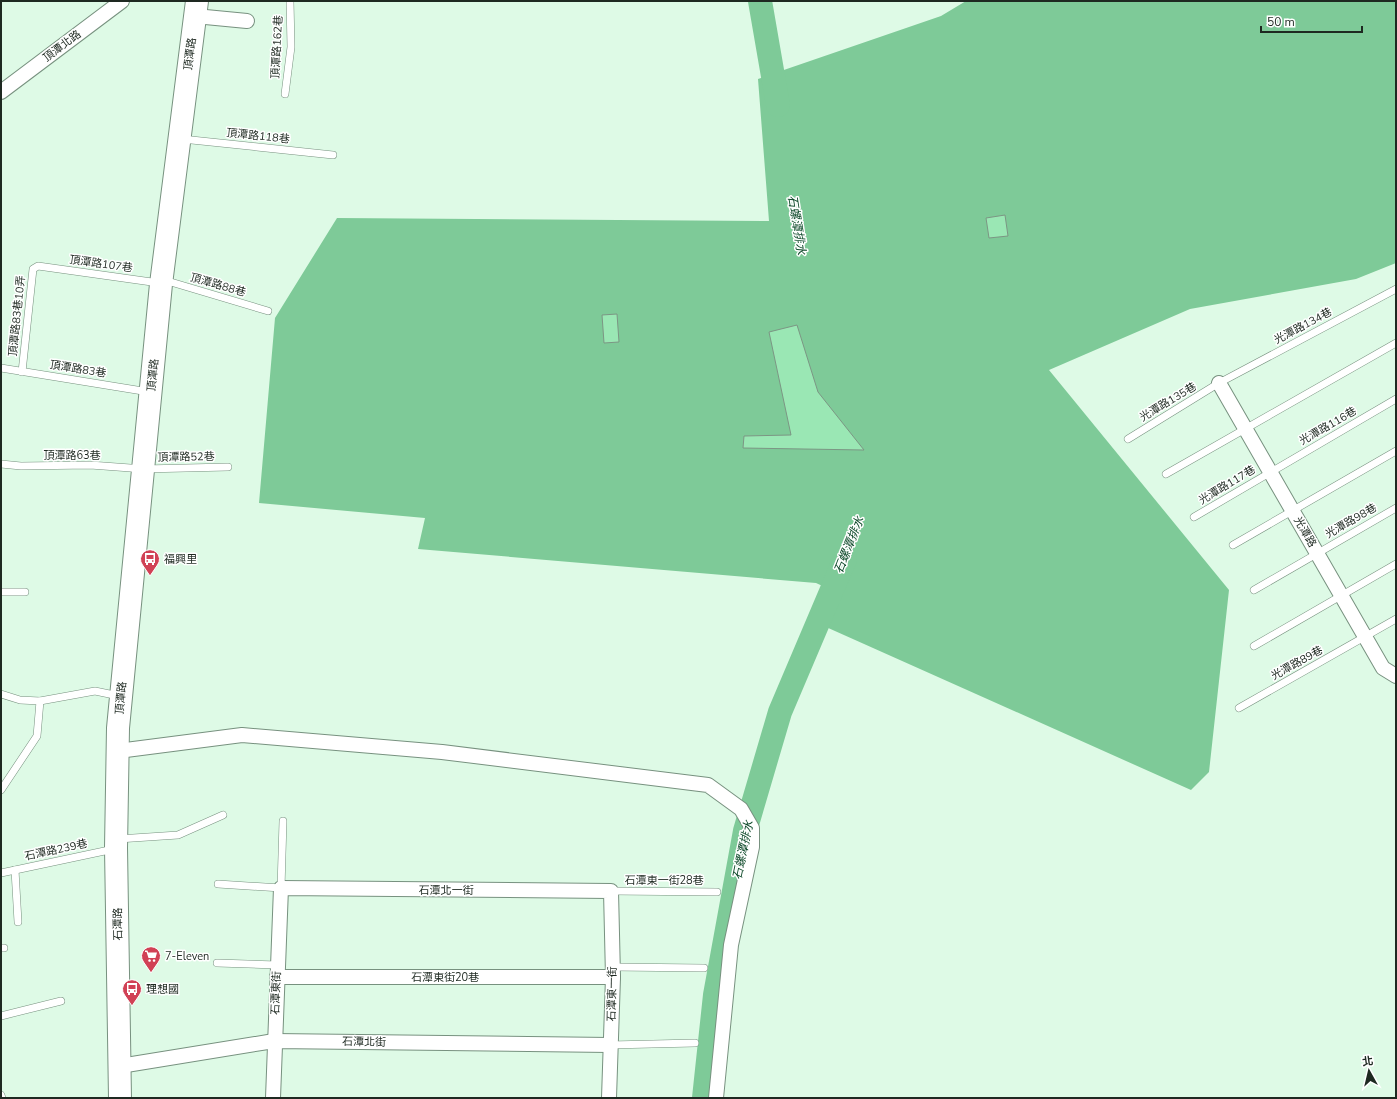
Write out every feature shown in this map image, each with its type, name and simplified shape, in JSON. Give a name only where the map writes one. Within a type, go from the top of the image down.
[{"type":"main road","name":"頂潭路","points":[[118,751],[121,696],[162,282],[196,9]]},
{"type":"main road","name":"石潭路","points":[[118,751],[116,844],[120,1066],[118,1097]]},
{"type":"street","name":"頂潭北路","points":[[1,92],[122,1]]},
{"type":"street","points":[[196,9],[247,21]]},
{"type":"street","name":"光潭路","points":[[1219,383],[1383,668],[1396,676]]},
{"type":"street","points":[[118,751],[242,735],[442,752],[708,785],[741,809],[752,828],[752,847],[731,945],[716,1098]]},
{"type":"street","name":"石潭北一街","points":[[281,888],[611,891]]},
{"type":"street","name":"石潭東街","points":[[273,1098],[281,888]]},
{"type":"street","name":"石潭東一街","points":[[609,1098],[613,972],[611,891]]},
{"type":"street","name":"石潭東街20巷","points":[[277,971],[613,972]]},
{"type":"street","name":"石潭北街","points":[[120,1066],[274,1041],[610,1045]]},
{"type":"lane","name":"頂潭路162巷","points":[[285,94],[290,47],[290,1]]},
{"type":"lane","name":"頂潭路118巷","points":[[180,139],[333,155]]},
{"type":"lane","name":"頂潭路107巷","points":[[38,266],[162,282]]},
{"type":"lane","name":"頂潭路83巷10弄","points":[[22,372],[31,274],[33,269],[38,266]]},
{"type":"lane","name":"頂潭路88巷","points":[[162,282],[268,310]]},
{"type":"lane","name":"光潭路134巷","points":[[1219,383],[1396,289]]},
{"type":"lane","points":[[1166,474],[1396,343]]},
{"type":"lane","name":"頂潭路83巷","points":[[1,368],[151,392]]},
{"type":"lane","name":"光潭路135巷","points":[[1128,439],[1219,383]]},
{"type":"lane","name":"光潭路116巷","points":[[1271,472],[1396,399]]},
{"type":"lane","points":[[1233,544],[1396,451]]},
{"type":"lane","name":"頂潭路63巷","points":[[1,464],[21,466],[90,465],[144,469]]},
{"type":"lane","name":"頂潭路52巷","points":[[144,469],[228,467]]},
{"type":"lane","name":"光潭路117巷","points":[[1194,517],[1271,472]]},
{"type":"lane","name":"光潭路98巷","points":[[1254,590],[1396,508]]},
{"type":"lane","points":[[1254,646],[1396,564]]},
{"type":"lane","points":[[1,592],[25,592]]},
{"type":"lane","name":"光潭路89巷","points":[[1239,708],[1396,619]]},
{"type":"lane","points":[[1,694],[20,700],[40,701],[95,691],[121,696]]},
{"type":"lane","points":[[1,790],[37,736],[40,701]]},
{"type":"lane","name":"石潭路239巷","points":[[1,873],[116,844],[178,835],[223,815]]},
{"type":"lane","points":[[218,884],[281,888],[283,821]]},
{"type":"lane","points":[[15,870],[18,922]]},
{"type":"lane","name":"石潭東一街28巷","points":[[611,891],[717,892]]},
{"type":"lane","points":[[217,963],[277,971]]},
{"type":"lane","points":[[613,972],[704,968]]},
{"type":"lane","points":[[1,1016],[61,1000]]},
{"type":"lane","points":[[610,1045],[695,1043]]},
{"type":"water","points":[[966,1],[1396,1],[1396,263],[1356,279],[1190,309],[1049,370],[1229,590],[1209,772],[1191,790],[826,627],[840,594],[816,583],[418,549],[425,518],[259,503],[275,318],[337,218],[769,221],[758,79],[941,16]]},
{"type":"building","points":[[1005,215],[1008,236],[989,238],[986,218]]},
{"type":"building","points":[[617,314],[619,342],[604,343],[602,315]]},
{"type":"building","points":[[797,325],[818,392],[864,450],[743,448],[744,436],[791,435],[769,332]]},
{"type":"waterway","name":"石螺潭排水","points":[[760,1],[778,105]]},
{"type":"waterway","name":"石螺潭排水","points":[[704,1098],[715,995],[745,831],[780,712],[845,559]]},
{"type":"place","name":"福興里","points":[[150,576]]},
{"type":"place","name":"7-Eleven","points":[[151,973]]},
{"type":"place","name":"理想國","points":[[132,1006]]}]
